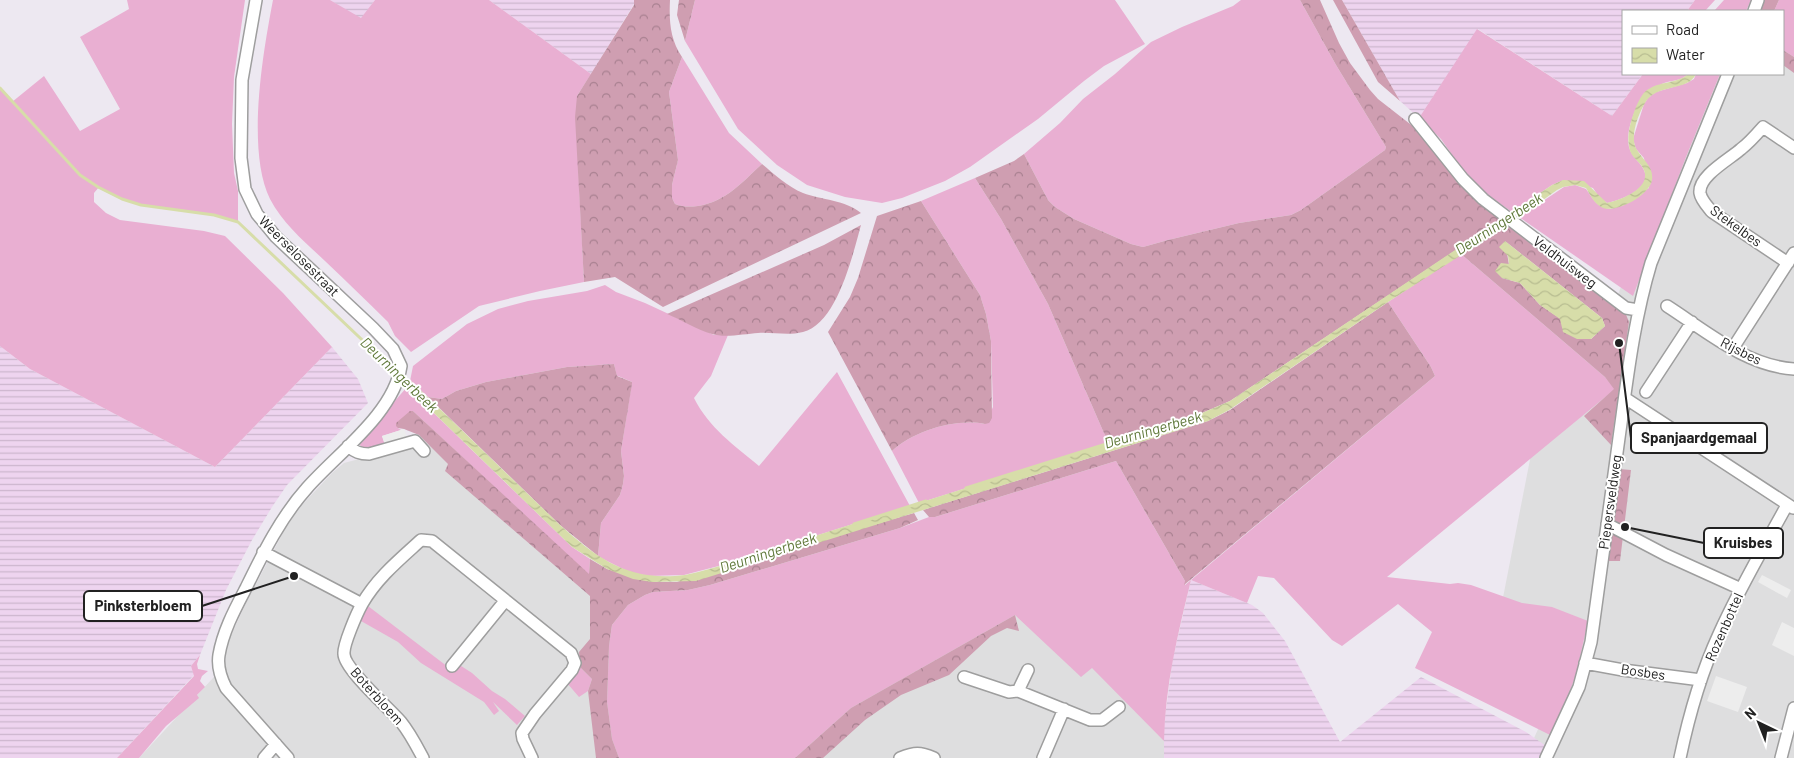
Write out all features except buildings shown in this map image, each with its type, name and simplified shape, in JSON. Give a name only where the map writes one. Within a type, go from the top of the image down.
[{"type":"street","name":"Weerselosestraat","points":[[256,0],[242,80],[241,158],[245,189],[257,214],[276,237],[373,328],[392,349],[401,366],[389,400],[380,412],[291,507],[263,552],[227,629],[219,657],[219,668],[226,688],[288,758]]},
{"type":"street","name":"Piepersveldweg","points":[[1546,758],[1579,687],[1591,642],[1638,310],[1651,263],[1728,75]]},
{"type":"street","name":"Veldhuisweg","points":[[1415,120],[1473,190],[1500,213],[1626,308],[1638,310]]},
{"type":"street","name":"Stekelbes","points":[[1791,258],[1712,212],[1704,203],[1700,192],[1702,183],[1710,174],[1741,150],[1763,127],[1794,148]]},
{"type":"street","points":[[1733,348],[1791,258]]},
{"type":"street","name":"Rijsbes","points":[[1667,306],[1733,348],[1759,362],[1780,368],[1794,369]]},
{"type":"street","points":[[1646,392],[1692,322]]},
{"type":"street","points":[[1625,398],[1791,505]]},
{"type":"street","points":[[348,446],[354,451],[369,454],[415,442],[424,451]]},
{"type":"street","name":"Rozenbottel","points":[[1680,758],[1686,728],[1700,680],[1719,633],[1741,589],[1791,505]]},
{"type":"street","points":[[1607,524],[1666,556],[1741,589]]},
{"type":"street","points":[[263,552],[362,604],[369,591],[420,540],[432,541],[504,601],[571,653],[575,663],[572,670],[535,714],[522,733],[522,740],[532,758]]},
{"type":"street","points":[[452,666],[504,601]]},
{"type":"street","name":"Boterbloem","points":[[362,604],[343,654],[345,660],[400,721],[410,734],[423,758]]},
{"type":"street","name":"Bosbes","points":[[1585,663],[1700,680]]},
{"type":"street","points":[[1018,691],[1028,670]]},
{"type":"street","points":[[964,677],[1009,692],[1018,691],[1090,720],[1102,720],[1119,707]]},
{"type":"street","points":[[1781,758],[1794,708]]},
{"type":"street","points":[[1043,758],[1064,709]]},
{"type":"street","points":[[264,758],[276,744]]},
{"type":"street","points":[[900,758],[913,752],[934,758]]},
{"type":"shaded area","points":[[127,0],[245,0],[234,77],[232,124],[234,173],[238,191],[238,222],[214,215],[141,205],[122,199],[99,187],[94,193],[94,202],[106,213],[120,220],[204,231],[225,236],[283,293],[332,347],[215,467],[30,369],[0,346],[0,88],[12,102],[44,76],[80,131],[120,109],[80,37],[129,9]]},
{"type":"shaded area","points":[[273,0],[330,0],[361,18],[375,0],[489,0],[591,74],[577,96],[584,282],[479,306],[411,352],[395,336],[388,322],[281,217],[270,199],[263,179],[259,155],[258,128],[261,73]]},
{"type":"shaded area","points":[[330,0],[375,0],[361,19]]},
{"type":"shaded area","points":[[489,0],[634,0],[634,4],[591,74]]},
{"type":"shaded area","points":[[695,0],[1115,0],[1145,44],[1104,66],[1038,119],[970,167],[945,181],[902,198],[882,203],[845,197],[807,185],[777,165],[738,129],[685,41]]},
{"type":"shaded area","points":[[1241,0],[1300,0],[1336,65],[1386,147],[1385,150],[1301,210],[1291,215],[1239,223],[1143,247],[1131,244],[1074,219],[1055,207],[1048,200],[1024,154],[1060,123],[1083,99],[1151,42],[1233,6]]},
{"type":"shaded area","points":[[1342,0],[1695,0],[1688,10],[1622,10],[1622,75],[1642,75],[1612,116],[1478,29],[1419,118],[1400,101]]},
{"type":"shaded area","points":[[1695,0],[1715,0],[1706,10],[1688,10]]},
{"type":"shaded area","points":[[1724,0],[1751,0],[1746,10],[1715,10]]},
{"type":"shaded area","points":[[1779,0],[1794,0],[1794,57],[1784,51],[1784,10],[1774,10]]},
{"type":"shaded area","points":[[1477,29],[1612,116],[1642,75],[1687,75],[1657,87],[1636,109],[1631,123],[1628,142],[1632,155],[1642,166],[1645,179],[1638,189],[1626,197],[1607,203],[1599,197],[1593,188],[1563,180],[1552,185],[1512,212],[1484,192],[1464,172],[1441,139],[1419,118]]},
{"type":"shaded area","points":[[1784,45],[1794,51],[1794,758],[1525,758],[1544,716],[1491,659],[1534,439],[1575,404],[1626,274],[1696,75],[1784,75]]},
{"type":"shaded area","points":[[682,57],[729,133],[762,164],[725,196],[708,204],[695,206],[675,204],[672,198],[672,185],[678,160],[669,92]]},
{"type":"shaded area","points":[[1696,75],[1720,75],[1633,296],[1519,217],[1564,187],[1575,185],[1586,189],[1599,205],[1612,209],[1649,188],[1644,158],[1636,149],[1633,139],[1644,104],[1656,92],[1687,83],[1694,79]]},
{"type":"shaded area","points":[[975,178],[1001,219],[1048,304],[1109,443],[919,503],[892,451],[911,438],[935,428],[961,423],[985,424],[993,407],[991,341],[980,295],[921,201]]},
{"type":"shaded area","points":[[1461,254],[1605,377],[1615,389],[1387,577],[1471,585],[1522,603],[1552,607],[1588,621],[1576,675],[1552,736],[1415,668],[1432,632],[1398,604],[1342,646],[1332,640],[1274,578],[1258,576],[1247,603],[1191,580],[1170,680],[1164,741],[1092,668],[1081,677],[1015,615],[851,708],[795,758],[619,758],[612,739],[607,702],[609,646],[612,625],[628,605],[653,592],[688,590],[710,585],[1116,461],[1185,581],[1185,585],[1435,376],[1388,302]]},
{"type":"shaded area","points":[[605,285],[616,292],[645,303],[714,335],[728,335],[711,376],[694,398],[700,409],[715,427],[759,466],[837,372],[910,506],[730,563],[684,575],[648,576],[629,572],[598,556],[601,523],[620,495],[623,484],[621,451],[632,382],[617,377],[614,364],[567,367],[486,382],[456,391],[442,399],[428,397],[410,381],[413,366],[467,324],[498,309],[528,301],[587,291]]},
{"type":"shaded area","points":[[0,346],[30,369],[215,467],[332,347],[358,379],[368,403],[287,485],[252,540],[226,590],[200,655],[191,666],[194,675],[117,758],[0,758]]},
{"type":"shaded area","points":[[407,387],[572,547],[590,559],[589,575],[413,411],[398,428],[401,430],[382,436],[385,445],[365,450],[361,447],[359,442]]},
{"type":"shaded area","points":[[404,429],[407,437],[385,445],[382,436]]},
{"type":"shaded area","points":[[419,435],[599,581],[631,758],[139,758],[225,665],[226,646],[246,603],[286,527],[302,505],[344,463]]},
{"type":"shaded area","points":[[1762,575],[1791,590],[1787,598],[1758,582]]},
{"type":"shaded area","points":[[1191,580],[1252,605],[1263,613],[1285,641],[1340,742],[1421,677],[1526,732],[1546,746],[1541,758],[1164,758],[1164,724],[1173,658]]},
{"type":"shaded area","points":[[1010,601],[1177,734],[1180,758],[772,758]]},
{"type":"shaded area","points":[[364,603],[452,670],[458,664],[472,673],[525,716],[517,725],[493,702],[499,711],[494,715],[484,702],[421,663],[398,642],[361,621],[365,609]]},
{"type":"shaded area","points":[[1782,622],[1794,628],[1794,656],[1772,645]]},
{"type":"shaded area","points":[[200,655],[197,664],[198,669],[208,671],[202,676],[200,681],[205,687],[197,695],[199,698],[166,726],[139,758],[117,758],[194,676],[191,666]]},
{"type":"shaded area","points":[[580,667],[592,679],[588,691],[579,697],[567,683]]},
{"type":"shaded area","points":[[1716,676],[1747,687],[1738,712],[1707,701]]},
{"type":"green space","points":[[634,0],[670,0],[671,30],[682,57],[669,92],[678,160],[672,185],[672,198],[675,204],[695,206],[717,200],[733,190],[762,164],[781,180],[797,190],[848,205],[861,213],[663,307],[615,277],[584,282],[575,117],[577,96],[634,5]]},
{"type":"green space","points":[[679,0],[695,0],[685,41],[677,15]]},
{"type":"green space","points":[[1300,0],[1320,0],[1350,63],[1370,90],[1378,99],[1419,131],[1475,198],[1501,220],[1230,401],[1202,413],[1109,443],[1048,304],[1001,219],[975,178],[1014,161],[1024,154],[1048,200],[1055,207],[1074,219],[1131,244],[1143,247],[1239,223],[1291,215],[1301,210],[1385,150],[1386,147],[1336,65]]},
{"type":"green space","points":[[1333,0],[1342,0],[1400,101],[1378,82]]},
{"type":"green space","points":[[1762,0],[1779,0],[1774,10],[1758,10]]},
{"type":"green space","points":[[1784,51],[1794,57],[1794,73],[1784,66]]},
{"type":"green space","points":[[921,201],[980,295],[991,341],[992,418],[989,423],[985,424],[961,423],[923,432],[892,451],[828,332],[850,297],[858,278],[877,216]]},
{"type":"green space","points":[[861,225],[848,269],[834,302],[825,316],[815,326],[803,332],[792,334],[717,335],[701,330],[667,314],[824,245]]},
{"type":"green space","points":[[1508,225],[1621,307],[1625,312],[1629,322],[1611,445],[1584,416],[1614,389],[1605,377],[1461,254]],"holes":[[[1505,241],[1602,318],[1605,326],[1591,339],[1540,305],[1520,283],[1502,278],[1509,265]]]},
{"type":"green space","points":[[1388,302],[1435,376],[1184,585],[1185,581],[1116,461],[935,517],[929,517],[923,510],[1208,421],[1230,410]]},
{"type":"green space","points":[[614,364],[617,376],[632,382],[632,384],[621,451],[623,484],[620,495],[601,523],[598,556],[560,525],[428,397],[442,399],[456,391],[486,382],[567,367]]},
{"type":"green space","points":[[410,411],[413,411],[589,574],[590,559],[607,569],[652,582],[677,582],[914,513],[918,520],[900,528],[710,585],[688,590],[653,592],[628,605],[612,625],[609,646],[607,702],[612,739],[619,758],[596,758],[588,691],[592,679],[580,667],[579,652],[590,639],[590,596],[445,471],[448,464],[419,435],[396,426],[396,423]]},
{"type":"green space","points":[[1619,469],[1631,470],[1620,561],[1606,561]]},
{"type":"green space","points":[[1015,615],[1019,631],[1007,628],[991,636],[949,675],[901,695],[865,720],[823,758],[795,758],[851,708]]},
{"type":"water","points":[[1695,75],[1692,80],[1686,83],[1656,93],[1650,97],[1645,103],[1635,126],[1635,145],[1650,167],[1652,175],[1650,186],[1639,197],[1632,202],[1609,209],[1597,204],[1586,188],[1575,185],[1557,190],[1508,225],[1388,302],[1229,410],[1208,421],[696,581],[652,582],[633,579],[607,569],[572,547],[406,386],[411,381],[560,525],[588,549],[616,566],[632,571],[648,575],[685,575],[730,563],[1202,413],[1230,401],[1552,185],[1563,180],[1584,181],[1607,203],[1621,199],[1636,191],[1645,179],[1645,173],[1632,154],[1628,140],[1630,126],[1637,105],[1643,94],[1648,90],[1659,84]]},
{"type":"water","points":[[1505,241],[1602,318],[1605,326],[1591,339],[1577,339],[1563,332],[1560,319],[1540,305],[1520,283],[1502,278],[1495,271],[1501,263],[1509,264],[1508,256],[1499,247]]},
{"type":"waterway","name":"Deurningerbeek","points":[[0,88],[80,175],[98,187],[122,199],[141,205],[214,215],[238,222],[397,373]]},
{"type":"waterway","name":"Deurningerbeek","points":[[966,488],[1138,434]]},
{"type":"waterway","name":"Deurningerbeek","points":[[854,524],[926,501]]},
{"type":"place","name":"Spanjaardgemaal","points":[[1619,343]]},
{"type":"place","name":"Kruisbes","points":[[1625,527]]},
{"type":"place","name":"Pinksterbloem","points":[[294,576]]}]
